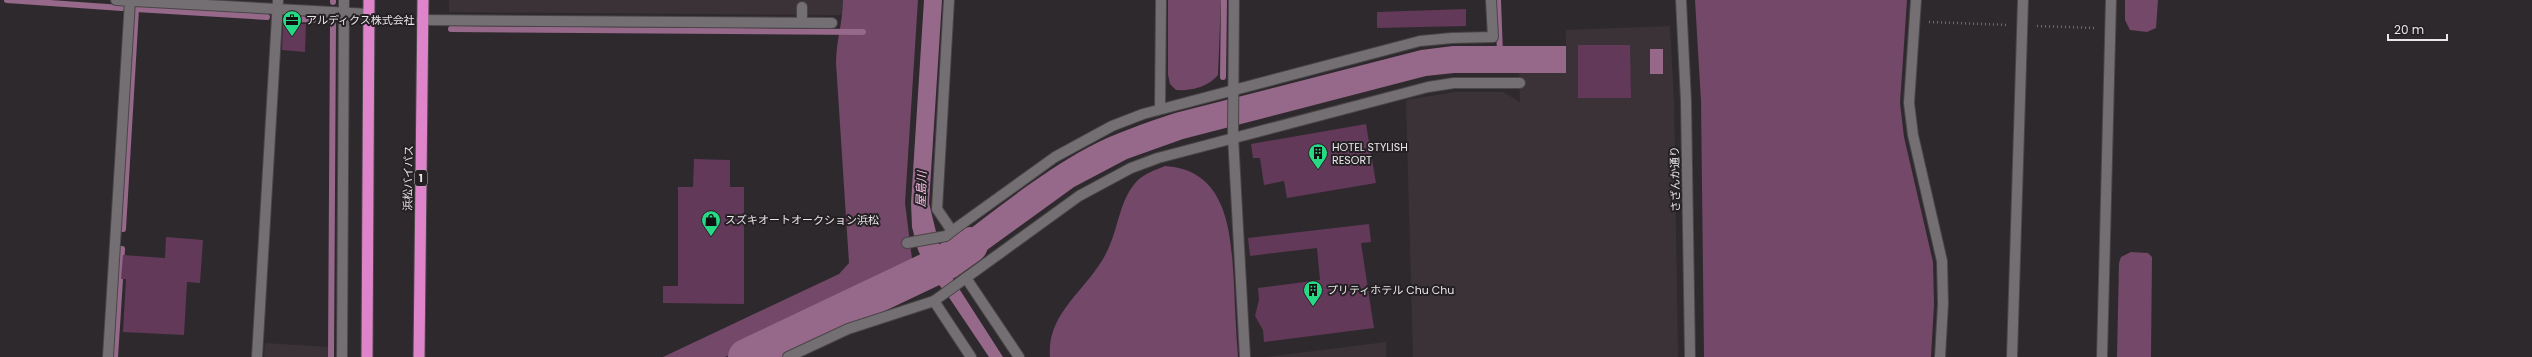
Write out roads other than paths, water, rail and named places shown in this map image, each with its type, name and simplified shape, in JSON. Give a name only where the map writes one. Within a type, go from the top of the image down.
[{"type":"highway","points":[[367,357],[369,0]]},
{"type":"highway","name":"浜松バイパス","points":[[419,357],[423,0]]},
{"type":"street","points":[[116,0],[278,5],[344,14],[369,14]]},
{"type":"street","points":[[342,357],[344,0]]},
{"type":"street","points":[[949,0],[936,209],[952,231]]},
{"type":"street","points":[[1160,109],[1161,0]]},
{"type":"street","points":[[1234,0],[1233,132],[1245,357]]},
{"type":"street","points":[[909,243],[942,236],[952,231],[1054,157],[1112,126],[1160,109],[1233,93],[1420,41],[1452,38],[1493,37],[1492,0]]},
{"type":"street","name":"さざんか通り","points":[[1681,0],[1686,102],[1690,357]]},
{"type":"street","points":[[1916,0],[1909,103],[1913,135],[1942,260],[1943,304],[1940,357]]},
{"type":"street","points":[[2012,357],[2024,0]]},
{"type":"street","points":[[2102,357],[2111,0]]},
{"type":"street","points":[[108,357],[130,1]]},
{"type":"street","points":[[257,357],[278,5]]},
{"type":"street","points":[[802,6],[802,22]]},
{"type":"street","points":[[422,20],[832,23]]},
{"type":"street","points":[[788,357],[848,329],[937,299],[1079,196],[1104,181],[1158,158],[1233,132],[1428,86],[1520,83]]},
{"type":"street","points":[[963,280],[1019,357]]},
{"type":"street","points":[[937,299],[971,357]]},
{"type":"water","name":"屋島川","points":[[924,0],[942,0],[929,203],[939,244],[947,246],[1033,182],[1068,159],[1108,138],[1175,113],[1421,50],[1453,46],[1566,46],[1566,73],[1454,73],[1426,76],[1183,139],[1127,159],[1074,187],[951,276],[1003,357],[989,357],[948,296],[928,271],[918,250],[912,227],[911,203]]},
{"type":"water","points":[[1650,49],[1663,49],[1663,74],[1650,74]]},
{"type":"waterway","points":[[7,0],[122,8]]},
{"type":"waterway","points":[[1223,77],[1224,0]]},
{"type":"waterway","points":[[1498,0],[1500,54]]},
{"type":"waterway","points":[[123,229],[136,9],[267,17]]},
{"type":"waterway","points":[[288,18],[313,20]]},
{"type":"waterway","points":[[321,20],[332,21]]},
{"type":"waterway","points":[[331,357],[333,24]]},
{"type":"waterway","points":[[451,29],[863,32]]},
{"type":"waterway","points":[[746,357],[946,262],[970,245]]},
{"type":"waterway","points":[[115,357],[122,249]]},
{"type":"place","name":"アルディクス株式会社","points":[[292,37]]},
{"type":"place","name":"HOTEL STYLISH RESORT","points":[[1318,170]]},
{"type":"place","name":"スズキオートオークション浜松","points":[[711,237]]},
{"type":"place","name":"プリティホテル Chu Chu","points":[[1313,307]]}]
